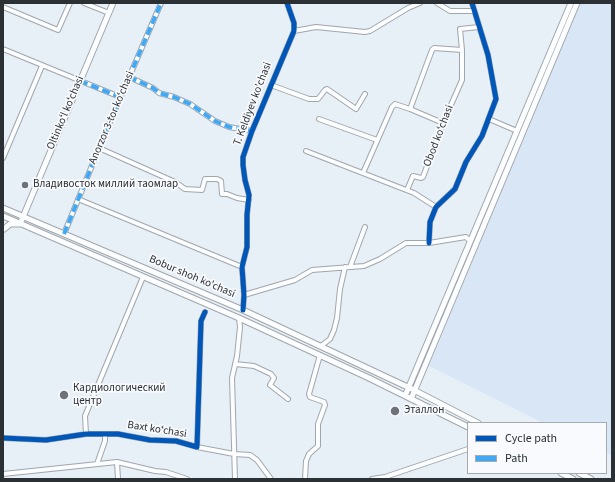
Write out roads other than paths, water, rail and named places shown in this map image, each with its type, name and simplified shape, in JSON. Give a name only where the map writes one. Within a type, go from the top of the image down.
[{"type":"main road","name":"Oltinkoʻl koʻchasi","points":[[20,224],[113,3]]},
{"type":"main road","points":[[405,396],[571,3]]},
{"type":"main road","points":[[411,399],[577,3]]},
{"type":"main road","name":"Bobur shoh ko'chasi","points":[[3,208],[243,310],[408,387],[476,422]]},
{"type":"main road","points":[[3,230],[5,218],[11,212]]},
{"type":"main road","points":[[5,218],[23,216]]},
{"type":"main road","name":"Bobur shoh ko'chasi","points":[[5,218],[239,318],[320,355],[467,427]]},
{"type":"main road","points":[[3,230],[10,224],[20,224]]},
{"type":"main road","points":[[563,474],[573,479]]},
{"type":"main road","points":[[580,474],[591,479]]},
{"type":"street","points":[[3,7],[58,30],[70,3]]},
{"type":"street","points":[[84,3],[109,13]]},
{"type":"street","name":"Anorzor 3-tor koʻchasi","points":[[64,234],[161,3]]},
{"type":"street","points":[[287,3],[294,23],[294,31],[316,27],[365,32],[370,31],[408,8],[420,3]]},
{"type":"street","points":[[437,3],[450,11],[474,11]]},
{"type":"street","points":[[429,243],[430,222],[436,207],[455,189],[466,162],[482,136],[490,119],[496,99],[488,55],[472,3]]},
{"type":"street","name":"Obod koʻchasi","points":[[407,190],[413,176],[423,177],[443,123],[462,80],[460,29],[479,27]]},
{"type":"street","name":"T. Keldiyev ko'chasi","points":[[243,310],[244,295],[242,267],[247,247],[247,215],[250,196],[245,180],[243,165],[244,157],[252,131],[294,31]]},
{"type":"street","points":[[410,110],[432,50],[436,47],[462,50]]},
{"type":"street","points":[[3,49],[120,98]]},
{"type":"street","points":[[3,158],[42,66]]},
{"type":"street","points":[[129,77],[153,88],[159,93],[186,102],[201,110],[222,125],[252,131]]},
{"type":"street","name":"T. Keldiyev ko'chasi","points":[[271,85],[309,99],[318,99],[327,89],[356,109],[365,94]]},
{"type":"street","points":[[363,173],[393,105],[443,123]]},
{"type":"street","points":[[319,119],[377,140]]},
{"type":"street","points":[[490,119],[517,131]]},
{"type":"street","points":[[99,148],[174,182],[185,189],[202,190],[205,179],[217,179],[221,181],[222,194],[249,200]]},
{"type":"street","points":[[306,151],[407,190],[436,207]]},
{"type":"street","points":[[78,199],[242,267]]},
{"type":"street","points":[[350,267],[365,227]]},
{"type":"street","points":[[244,295],[295,280],[312,270],[364,266],[406,243],[429,243],[466,237],[474,248]]},
{"type":"street","points":[[322,346],[330,339],[334,330],[345,267]]},
{"type":"street","points":[[86,434],[85,416],[143,277]]},
{"type":"street","name":"Baxt koʻchasi","points":[[197,446],[200,336],[201,321],[205,312]]},
{"type":"street","points":[[235,479],[232,378],[240,327],[239,318]]},
{"type":"street","points":[[305,479],[306,461],[309,454],[318,446],[318,424],[325,405],[324,402],[310,397],[309,394],[320,355]]},
{"type":"street","points":[[235,364],[254,366],[271,374],[274,378],[270,385],[288,399]]},
{"type":"street","name":"Baxt koʻchasi","points":[[3,438],[46,440],[86,434],[118,434],[150,440],[176,441],[234,454],[250,455],[257,460],[271,479]]},
{"type":"street","points":[[97,464],[105,441],[105,434]]},
{"type":"street","points":[[372,479],[385,477],[467,449]]},
{"type":"street","points":[[117,462],[118,479]]},
{"type":"street","points":[[3,474],[117,462],[155,471],[166,472],[187,479]]},
{"type":"place","name":"Владивосток миллий таомлар","points":[[25,185]]},
{"type":"place","name":"Кардиологический центр","points":[[64,395]]},
{"type":"place","name":"Эталлон","points":[[395,411]]}]
